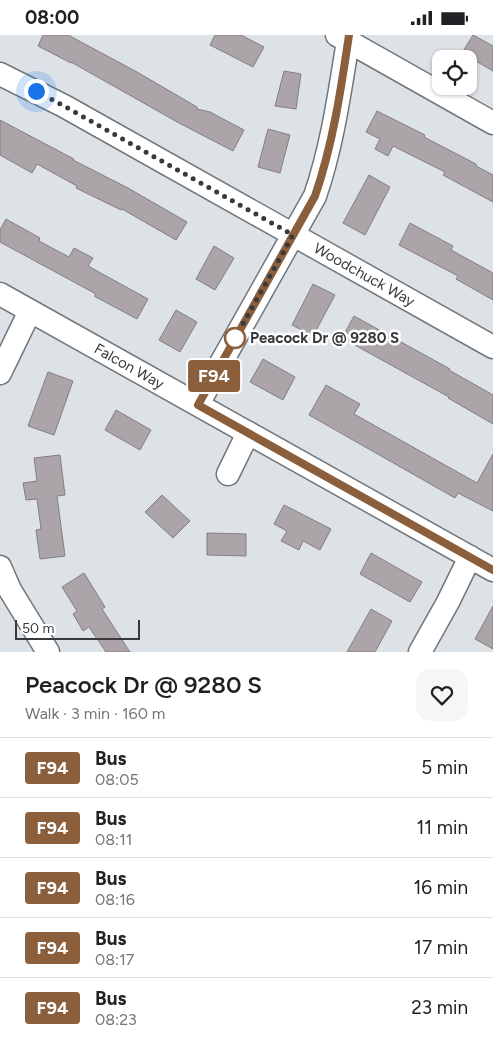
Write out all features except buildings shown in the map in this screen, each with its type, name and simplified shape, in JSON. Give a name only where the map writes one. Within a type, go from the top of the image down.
[{"type":"street","points":[[198,405],[315,196],[329,147],[345,37],[493,123]]},
{"type":"street","name":"Woodchuck Way","points":[[0,74],[64,106],[493,347]]},
{"type":"street","name":"Falcon Way","points":[[0,294],[493,570]]},
{"type":"street","points":[[0,373],[30,311]]},
{"type":"street","points":[[228,474],[248,433]]},
{"type":"street","points":[[420,652],[470,557]]},
{"type":"street","points":[[0,567],[13,597],[48,652]]},
{"type":"bus line","name":"F94","points":[[349,35],[329,147],[315,196],[198,405],[493,570]]},
{"type":"place","name":"Peacock Dr @ 9280 S","points":[[235,338]]},
{"type":"route","points":[[36,91],[293,235],[235,338]]}]
